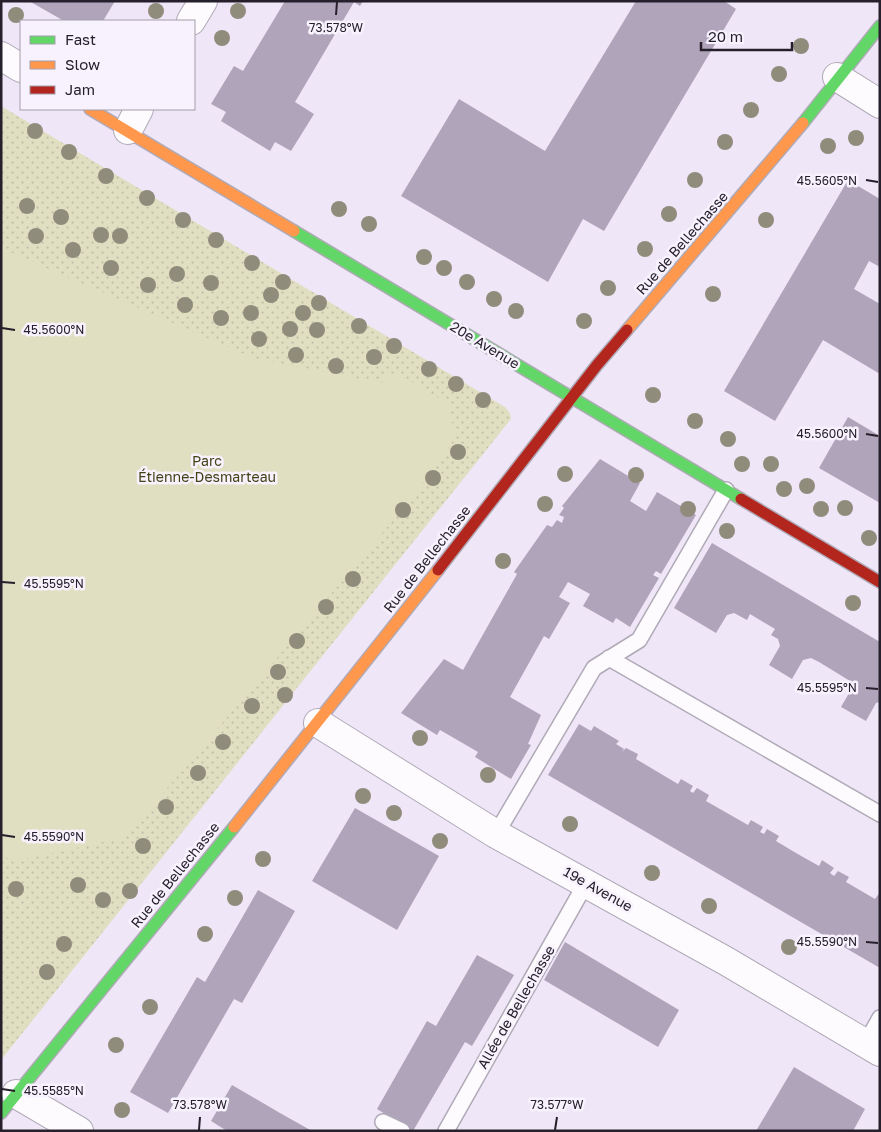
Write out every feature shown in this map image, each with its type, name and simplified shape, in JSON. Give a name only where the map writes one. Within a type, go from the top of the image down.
[{"type":"street","points":[[192,20],[203,1]]},
{"type":"street","name":"Rue de Bellechasse","points":[[9,1103],[318,723],[598,365],[782,149],[837,77],[880,26]]},
{"type":"street","points":[[1,56],[20,67]]},
{"type":"street","points":[[837,77],[880,104]]},
{"type":"street","name":"20e Avenue","points":[[94,110],[133,120],[572,398],[880,582]]},
{"type":"street","name":"19e Avenue","points":[[318,723],[496,834],[726,961],[873,1048]]},
{"type":"street","points":[[9,1103],[79,1131]]},
{"type":"lane","points":[[496,834],[594,668],[639,640],[726,490]]},
{"type":"lane","points":[[609,658],[880,814]]},
{"type":"lane","name":"Allée de Bellechasse","points":[[446,1131],[586,883]]},
{"type":"lane","points":[[873,1048],[880,1018]]},
{"type":"lane","points":[[383,1122],[402,1131]]},
{"type":"green space","name":"Parc Étienne-Desmarteau","points":[[1,106],[505,407],[510,413],[511,419],[1,1060]]},
{"type":"green space","name":"Parc Étienne-Desmarteau","points":[[1,248],[253,358],[382,383],[386,371],[409,380],[449,404],[455,438],[416,493],[126,837],[11,862],[1,851]]},
{"type":"building","points":[[29,1],[115,1],[104,20],[62,20]]},
{"type":"building","points":[[285,1],[363,1],[360,6],[354,2],[295,102],[314,114],[291,151],[275,142],[270,151],[221,121],[226,112],[211,104],[234,66],[243,71]]},
{"type":"building","points":[[636,1],[724,1],[736,9],[604,231],[583,219],[548,282],[401,196],[459,99],[545,151]]},
{"type":"building","points":[[848,180],[880,199],[880,267],[869,261],[854,289],[880,304],[880,374],[823,340],[775,421],[724,391]]},
{"type":"building","points":[[848,417],[880,436],[880,503],[819,468]]},
{"type":"building","points":[[600,459],[640,483],[630,501],[646,511],[657,492],[696,515],[661,574],[656,571],[653,575],[659,578],[630,627],[616,618],[613,623],[583,606],[590,594],[568,582],[559,597],[570,603],[549,639],[544,636],[510,697],[541,715],[528,744],[531,745],[511,779],[475,757],[478,752],[440,730],[437,735],[401,713],[444,659],[463,670],[517,574],[514,572],[547,525],[552,527],[557,520],[562,523],[564,517],[559,515],[564,508],[562,506]]},
{"type":"building","points":[[712,543],[880,642],[880,702],[876,703],[866,721],[841,707],[852,688],[850,681],[819,662],[811,658],[803,660],[792,679],[769,665],[780,646],[778,639],[771,635],[775,629],[750,614],[747,620],[734,613],[727,615],[716,633],[674,608]]},
{"type":"building","points":[[579,724],[591,731],[594,726],[619,741],[616,744],[624,749],[622,752],[626,748],[638,754],[636,759],[678,784],[681,779],[693,786],[690,791],[693,793],[697,788],[709,795],[706,801],[748,825],[751,820],[763,827],[760,832],[764,834],[767,829],[779,836],[776,841],[819,866],[822,860],[834,868],[830,873],[834,876],[838,871],[849,877],[846,882],[875,899],[880,892],[880,968],[548,775]]},
{"type":"building","points":[[355,808],[439,856],[397,930],[312,881]]},
{"type":"building","points":[[258,890],[295,911],[242,1003],[234,999],[168,1113],[130,1092],[197,977],[205,982]]},
{"type":"building","points":[[565,942],[679,1010],[658,1047],[544,980]]},
{"type":"building","points":[[477,955],[514,975],[472,1046],[465,1042],[413,1131],[377,1109],[427,1021],[436,1026]]},
{"type":"building","points":[[794,1067],[865,1109],[853,1131],[756,1131]]},
{"type":"building","points":[[232,1085],[312,1131],[227,1131],[211,1121]]},
{"type":"traffic: fast","points":[[803,123],[880,26]]},
{"type":"traffic: fast","points":[[294,231],[741,499]]},
{"type":"traffic: fast","points":[[1,1113],[234,827]]},
{"type":"traffic: slow","points":[[92,110],[294,231]]},
{"type":"traffic: slow","points":[[627,330],[803,123]]},
{"type":"traffic: slow","points":[[234,827],[438,570]]},
{"type":"traffic: jam","points":[[438,570],[597,365],[627,330]]},
{"type":"traffic: jam","points":[[741,499],[880,582]]}]
